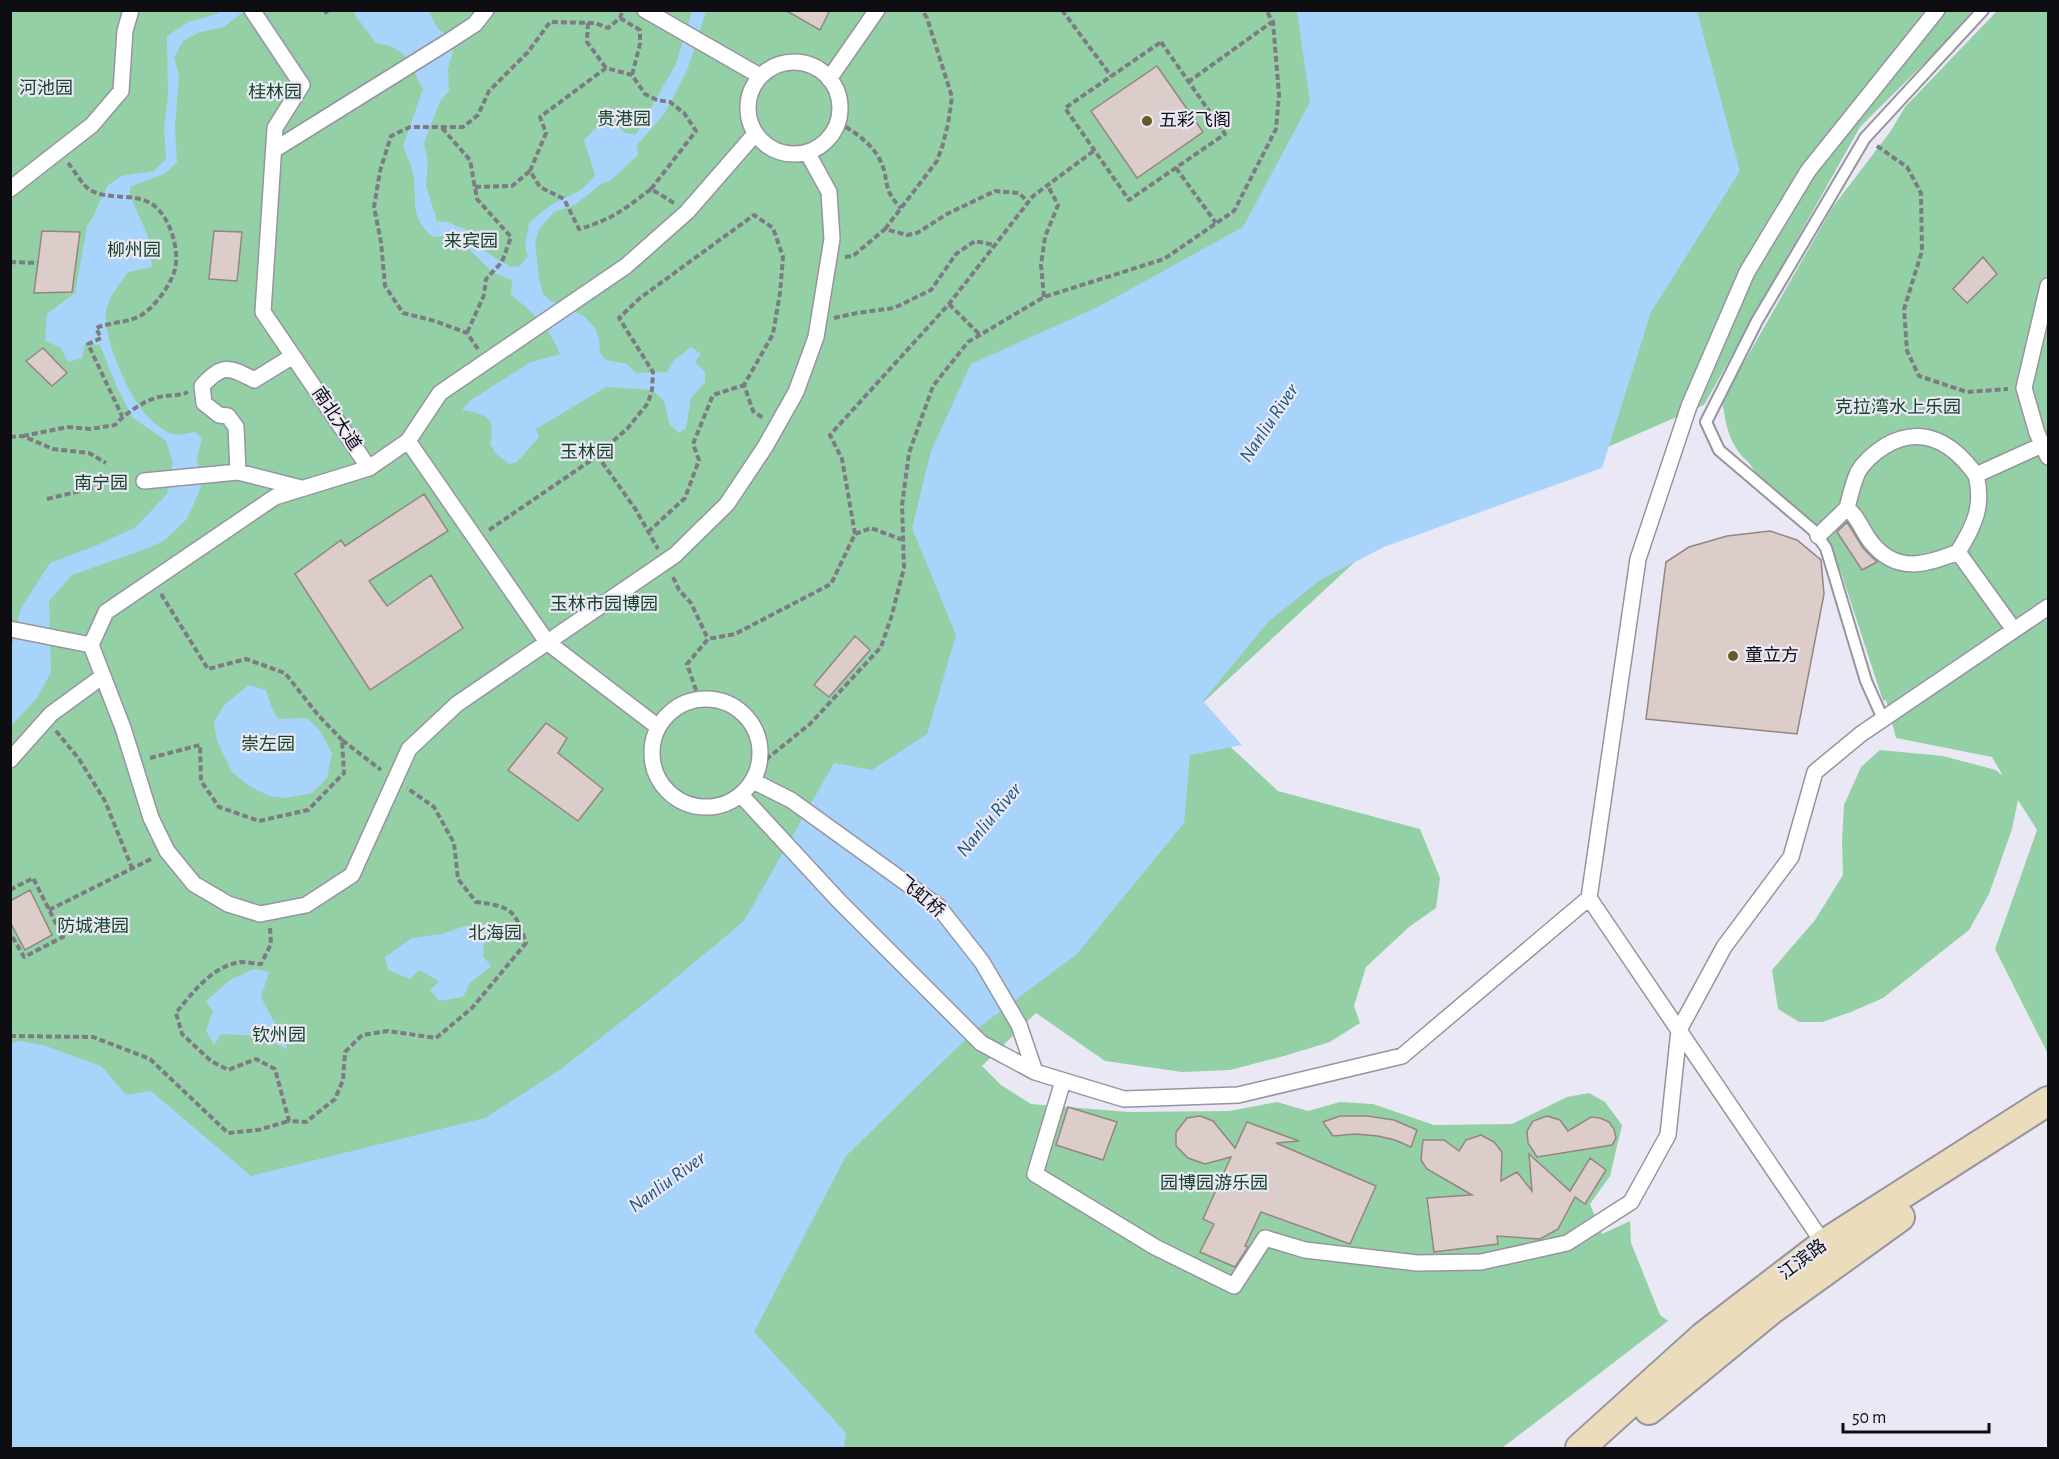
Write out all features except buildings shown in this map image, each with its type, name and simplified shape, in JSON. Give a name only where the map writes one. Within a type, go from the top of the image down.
[{"type":"main road","name":"江滨路","points":[[1580,1449],[1704,1336],[1824,1244],[2049,1101]]},
{"type":"main road","name":"江滨路","points":[[1605,1449],[1623,1431],[1771,1310],[1905,1213],[2049,1122]]},
{"type":"street","points":[[10,189],[92,125],[121,91],[125,31],[131,10]]},
{"type":"street","name":"南北大道","points":[[252,10],[302,85],[275,128],[263,312],[369,468],[408,441]]},
{"type":"street","points":[[274,150],[475,24],[486,10]]},
{"type":"street","points":[[645,10],[760,76]]},
{"type":"street","points":[[829,79],[877,10]]},
{"type":"street","points":[[741,795],[839,901],[981,1043],[1035,1072],[1124,1099],[1238,1095],[1402,1056],[1589,898],[1638,559],[1689,406],[1747,272],[1808,171],[1937,10]]},
{"type":"street","points":[[788,63],[803,63],[818,69],[829,79],[837,93],[840,107],[838,122],[831,135],[821,145],[807,152],[793,154],[778,152],[765,145],[755,134],[749,120],[747,104],[751,89],[760,76],[773,67],[788,63]]},
{"type":"street","points":[[658,727],[547,642],[408,441],[440,393],[626,266],[687,212],[755,134]]},
{"type":"street","points":[[369,468],[275,497],[105,612],[91,645],[151,818],[167,850],[194,884],[228,904],[261,914],[306,905],[352,875],[409,749],[457,704],[675,555],[727,504],[777,428],[796,392],[816,337],[832,239],[829,192],[807,152]]},
{"type":"street","points":[[1976,475],[2045,451],[2037,433],[2024,388],[2049,286]]},
{"type":"street","points":[[237,472],[236,427],[228,416],[219,415],[204,403],[202,386],[214,373],[234,369],[254,380],[293,356]]},
{"type":"street","points":[[1818,536],[1847,507],[1858,472],[1869,457],[1896,439],[1917,435],[1940,442],[1963,457],[1976,475],[1980,490],[1972,528],[1958,552],[1934,562],[1912,565],[1890,558],[1872,544],[1847,507]]},
{"type":"street","points":[[144,481],[237,472],[302,489]]},
{"type":"street","points":[[1958,552],[2014,630]]},
{"type":"street","points":[[1063,1081],[1035,1174],[1155,1247],[1234,1286],[1265,1238],[1305,1250],[1418,1263],[1481,1262],[1567,1243],[1631,1202],[1668,1135],[1679,1030],[1724,947],[1791,856],[1815,772],[1861,734],[2049,607]]},
{"type":"street","points":[[13,629],[91,645]]},
{"type":"street","points":[[10,760],[47,719],[103,676]]},
{"type":"street","points":[[699,699],[717,700],[733,706],[746,717],[756,731],[760,748],[759,765],[753,781],[741,795],[724,804],[706,808],[687,805],[671,795],[658,781],[652,764],[651,745],[658,727],[668,714],[683,704],[699,699]]},
{"type":"street","name":"飞虹桥","points":[[753,781],[791,800],[938,906],[982,962],[1018,1025],[1035,1072]]},
{"type":"street","points":[[1589,898],[1824,1244]]},
{"type":"lane","points":[[1883,719],[1866,681],[1826,548],[1813,530],[1719,450],[1706,422],[1757,321],[1865,138],[1983,10]]},
{"type":"path","points":[[487,362],[467,333],[435,321],[403,313],[385,286],[381,242],[374,207],[380,171],[391,136],[410,127],[463,127],[478,115],[489,91],[528,52],[550,22],[588,23],[608,28],[620,18],[623,10]]},
{"type":"path","points":[[829,261],[853,256],[885,228],[937,161],[944,144],[952,97],[927,18],[922,10]]},
{"type":"path","points":[[1062,10],[1111,76]]},
{"type":"path","points":[[759,765],[810,724],[881,647],[904,568],[902,505],[909,453],[933,386],[968,342],[1044,297],[1164,259],[1234,211],[1276,129],[1279,95],[1273,22],[1266,10]]},
{"type":"path","points":[[620,18],[640,30],[640,44],[632,75]]},
{"type":"path","points":[[1188,82],[1273,22]]},
{"type":"path","points":[[530,171],[540,187],[564,199],[579,229],[599,223],[619,213],[651,189],[696,131],[684,112],[670,102],[657,100],[645,94],[632,75],[606,68],[587,42],[588,23]]},
{"type":"path","points":[[1161,42],[1188,82],[1225,134],[1129,200],[1065,108],[1161,42]]},
{"type":"path","points":[[475,187],[512,186],[530,171],[546,133],[540,117],[606,68]]},
{"type":"path","points":[[838,122],[864,139],[879,159],[890,197],[902,208]]},
{"type":"path","points":[[441,127],[470,160],[477,199],[511,237],[502,262],[486,279],[484,295],[467,333]]},
{"type":"path","points":[[1865,138],[1907,167],[1921,193],[1922,251],[1904,309],[1907,351],[1919,376],[1967,392],[2024,388]]},
{"type":"path","points":[[59,150],[90,190],[103,195],[130,196],[151,203],[166,220],[172,235],[176,267],[168,286],[141,315],[96,328],[101,338],[88,344],[122,416]]},
{"type":"path","points":[[699,699],[687,664],[708,639],[735,634],[831,584],[855,534],[842,459],[830,435],[949,304],[1028,202],[1047,184],[1095,150]]},
{"type":"path","points":[[1176,168],[1216,224]]},
{"type":"path","points":[[1044,297],[1041,265],[1045,237],[1059,204],[1047,184]]},
{"type":"path","points":[[651,189],[687,212]]},
{"type":"path","points":[[885,228],[907,235],[917,233],[947,214],[995,191],[1018,193],[1028,202]]},
{"type":"path","points":[[476,539],[597,455],[627,429],[648,403],[652,390],[653,372],[619,318],[640,298],[754,215],[773,228],[783,257],[773,334],[744,385],[712,395],[693,444],[699,460],[685,498],[648,532]]},
{"type":"path","points":[[819,322],[856,312],[894,308],[931,290],[956,254],[975,241],[994,245]]},
{"type":"path","points":[[10,262],[38,263]]},
{"type":"path","points":[[949,304],[980,334]]},
{"type":"path","points":[[744,385],[753,411],[777,428]]},
{"type":"path","points":[[10,437],[68,428],[90,429],[115,425],[122,416],[130,413],[139,405],[158,397],[183,394],[202,386]]},
{"type":"path","points":[[23,436],[53,449],[89,453],[106,463]]},
{"type":"path","points":[[597,455],[636,510],[680,590],[691,603],[708,639]]},
{"type":"path","points":[[48,499],[93,488]]},
{"type":"path","points":[[855,534],[871,528],[903,540]]},
{"type":"path","points":[[10,1036],[93,1037],[150,1059],[228,1133],[258,1130],[289,1121],[306,1122],[335,1099],[343,1080],[345,1052],[362,1035],[388,1031],[436,1038],[472,1008],[526,943],[518,918],[498,904],[476,902],[458,879],[454,843],[434,807],[342,740],[318,715],[285,673],[246,659],[208,669],[153,580]]},
{"type":"path","points":[[47,719],[79,759],[105,801],[132,868]]},
{"type":"path","points":[[133,761],[201,746],[201,781],[219,807],[259,821],[308,810],[344,773],[342,740]]},
{"type":"path","points":[[49,910],[167,850]]},
{"type":"path","points":[[10,890],[33,878],[63,937],[24,957],[10,933]]},
{"type":"path","points":[[269,912],[271,944],[261,964],[241,962],[223,968],[195,989],[176,1013],[182,1034],[211,1061],[228,1070],[256,1059],[275,1069],[289,1121]]},
{"type":"green space","name":"玉林市园博园","points":[[10,11],[1977,11],[1860,127],[1704,405],[1571,463],[1387,532],[1193,712],[1278,791],[1420,829],[1440,878],[1436,908],[1409,927],[1366,967],[1354,1006],[1360,1023],[1330,1042],[1284,1056],[1230,1070],[1182,1072],[1105,1061],[1036,1013],[982,1066],[1001,1085],[1031,1104],[1128,1112],[1229,1111],[1277,1102],[1308,1111],[1340,1102],[1373,1104],[1434,1125],[1512,1124],[1567,1097],[1589,1093],[1605,1102],[1622,1125],[1610,1176],[1590,1204],[1602,1234],[1630,1221],[1631,1243],[1660,1315],[1668,1321],[1502,1448],[397,1448],[11,1158]]},
{"type":"green space","name":"克拉湾水上乐园","points":[[1997,11],[2048,11],[2048,1054],[1995,949],[2037,830],[2018,800],[2012,829],[1989,894],[1969,930],[1883,998],[1851,1012],[1822,1022],[1799,1022],[1778,1009],[1772,970],[1815,920],[1843,875],[1844,805],[1861,767],[1880,750],[1943,756],[1996,770],[2003,776],[1992,757],[1896,738],[1886,700],[1883,701],[1841,572],[1738,452],[1728,431],[1722,401],[1832,208],[1890,132],[1905,107]]},
{"type":"water","points":[[221,11],[244,11],[224,27],[200,32],[183,41],[174,58],[179,75],[175,127],[177,162],[166,173],[130,187],[130,196],[148,236],[152,267],[128,272],[112,296],[106,312],[108,334],[116,361],[128,388],[143,411],[172,434],[195,432],[202,438],[197,458],[201,487],[187,519],[164,541],[72,575],[49,601],[51,672],[37,698],[11,726],[11,650],[21,608],[50,563],[136,527],[167,494],[173,463],[166,441],[132,417],[100,345],[85,343],[82,358],[68,362],[60,347],[45,341],[47,314],[75,293],[87,226],[107,186],[121,176],[154,171],[166,159],[164,129],[168,95],[167,36],[188,22]]},
{"type":"water","points":[[355,11],[429,11],[437,28],[447,35],[453,50],[448,69],[449,91],[440,101],[424,143],[428,163],[426,186],[437,221],[447,222],[467,230],[480,247],[511,267],[520,266],[528,256],[525,247],[529,223],[552,204],[582,189],[595,175],[584,140],[599,125],[600,116],[607,115],[625,133],[636,134],[676,64],[692,11],[706,11],[687,71],[664,114],[637,145],[638,155],[611,180],[601,184],[575,205],[554,212],[539,229],[535,243],[543,294],[551,301],[584,316],[595,328],[600,353],[606,360],[627,364],[636,373],[667,372],[673,361],[691,347],[701,354],[695,362],[705,372],[705,382],[691,398],[686,428],[679,433],[670,425],[664,401],[652,390],[606,387],[536,429],[539,437],[517,462],[509,464],[496,454],[490,444],[492,428],[488,419],[477,413],[462,410],[471,400],[531,362],[560,354],[540,321],[511,295],[512,280],[492,272],[452,235],[433,237],[420,222],[416,208],[413,173],[403,146],[423,89],[407,58],[387,45],[376,43],[355,15]]},
{"type":"water","name":"Nanliu River","points":[[1297,11],[1697,11],[1740,171],[1651,312],[1602,468],[1384,547],[1320,580],[1268,622],[1203,701],[1242,745],[1190,755],[1184,823],[1077,954],[974,1031],[846,1156],[754,1332],[846,1433],[844,1448],[11,1448],[10,1043],[21,1041],[46,1046],[101,1066],[126,1095],[151,1091],[251,1176],[485,1118],[561,1069],[654,996],[744,921],[834,763],[872,770],[927,734],[956,635],[912,528],[931,451],[971,364],[1098,307],[1243,227],[1310,102]]},
{"type":"water","points":[[249,685],[266,690],[278,719],[307,718],[320,731],[332,753],[327,778],[312,793],[286,798],[269,796],[248,785],[232,772],[217,741],[214,722],[224,705]]},
{"type":"water","points":[[468,925],[477,932],[468,939],[484,942],[483,956],[491,966],[470,983],[463,997],[439,1001],[430,990],[439,981],[419,970],[410,979],[388,970],[385,957],[412,938],[442,934]]},
{"type":"water","points":[[254,969],[269,972],[261,997],[288,1049],[270,1042],[267,1036],[221,1034],[214,1045],[206,1031],[213,1011],[206,1001],[230,980]]},
{"type":"place","name":"五彩飞阁","points":[[1147,121]]},
{"type":"place","name":"童立方","points":[[1733,656]]},
{"type":"park label","name":"河池园","points":[[46,89]]},
{"type":"park label","name":"桂林园","points":[[275,93]]},
{"type":"park label","name":"贵港园","points":[[624,120]]},
{"type":"park label","name":"来宾园","points":[[471,242]]},
{"type":"park label","name":"柳州园","points":[[134,251]]},
{"type":"park label","name":"玉林园","points":[[587,453]]},
{"type":"park label","name":"南宁园","points":[[101,484]]},
{"type":"park label","name":"崇左园","points":[[268,745]]},
{"type":"park label","name":"防城港园","points":[[93,927]]},
{"type":"park label","name":"北海园","points":[[495,934]]},
{"type":"park label","name":"钦州园","points":[[279,1036]]},
{"type":"park label","name":"园博园游乐园","points":[[1214,1184]]}]
